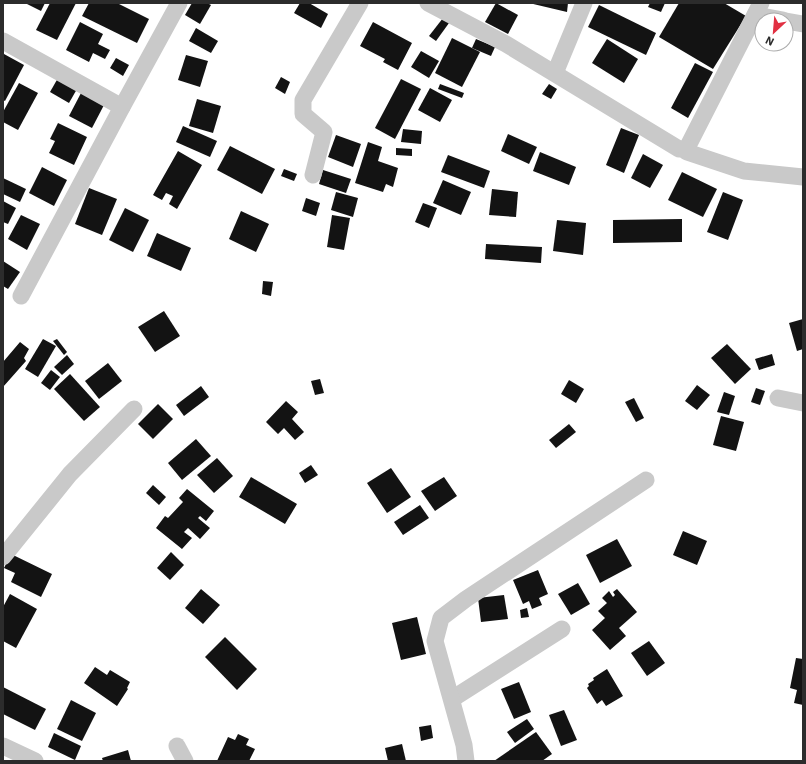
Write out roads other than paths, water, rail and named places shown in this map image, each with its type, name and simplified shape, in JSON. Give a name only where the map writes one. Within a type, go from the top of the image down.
[{"type":"street","points":[[21,296],[179,3]]},
{"type":"street","points":[[313,175],[324,132],[303,114],[303,100],[360,3]]},
{"type":"street","points":[[428,3],[506,44],[679,149],[688,148]]},
{"type":"street","points":[[555,73],[584,3]]},
{"type":"street","points":[[758,9],[688,148],[688,152],[744,171],[803,177]]},
{"type":"street","points":[[3,41],[122,107]]},
{"type":"street","points":[[778,398],[803,403]]},
{"type":"street","points":[[3,557],[70,474],[134,409]]},
{"type":"street","points":[[466,761],[464,745],[435,641],[441,618],[466,599],[646,480]]},
{"type":"street","points":[[452,699],[562,629]]},
{"type":"street","points":[[3,746],[35,761]]},
{"type":"street","points":[[177,746],[185,761]]}]
